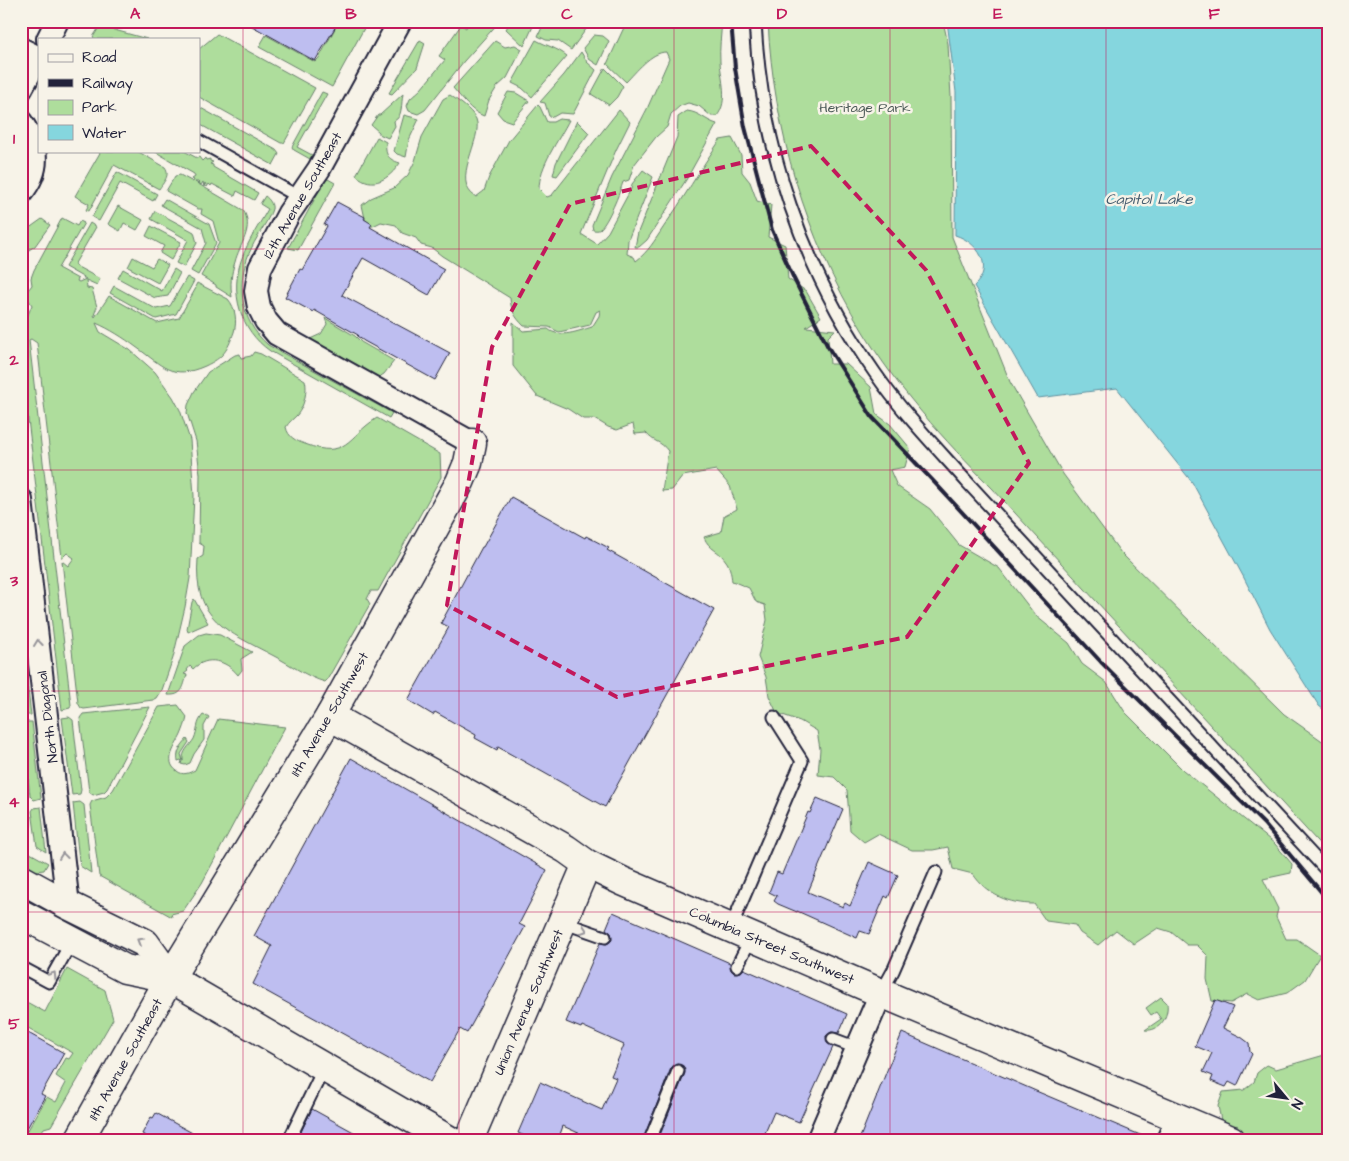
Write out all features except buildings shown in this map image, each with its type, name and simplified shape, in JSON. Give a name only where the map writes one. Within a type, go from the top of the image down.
[{"type":"street","points":[[48,38],[57,21]]},
{"type":"street","name":"12th Avenue Southeast","points":[[400,21],[318,169],[271,245],[260,268],[256,291],[259,307],[266,321],[277,334],[472,443]]},
{"type":"street","points":[[21,89],[38,56]]},
{"type":"street","points":[[21,122],[31,136],[35,153],[34,169],[28,185],[21,193]]},
{"type":"street","name":"11th Avenue Southwest","points":[[170,978],[330,716],[460,482],[468,463],[472,443]]},
{"type":"street","name":"North Diagonal","points":[[21,500],[68,905]]},
{"type":"street","name":"Columbia Street Southwest","points":[[330,716],[566,850],[587,864],[881,993],[1173,1128],[1231,1140]]},
{"type":"street","name":"Union Avenue Southwest","points":[[469,1140],[587,864]]},
{"type":"street","points":[[21,879],[68,905],[145,943],[170,978]]},
{"type":"street","points":[[21,914],[125,969],[170,978],[449,1140]]},
{"type":"street","name":"11th Avenue Southeast","points":[[79,1140],[170,978]]},
{"type":"street","points":[[818,1140],[881,993]]},
{"type":"lane","points":[[755,21],[766,112],[778,167],[788,199],[806,248],[821,281],[846,328],[874,372],[914,423],[968,483],[1328,872]]},
{"type":"lane","points":[[21,43],[38,53]]},
{"type":"lane","points":[[200,142],[299,197]]},
{"type":"lane","points":[[737,966],[741,932],[802,761],[774,716]]},
{"type":"lane","points":[[881,993],[936,872]]},
{"type":"lane","points":[[562,922],[605,937]]},
{"type":"lane","points":[[21,967],[49,982],[72,941]]},
{"type":"lane","points":[[833,1039],[857,1048]]},
{"type":"lane","points":[[289,1140],[324,1068]]},
{"type":"lane","points":[[650,1140],[678,1071]]},
{"type":"highlighted area","points":[[811,146],[926,270],[1029,463],[907,637],[617,697],[447,605],[492,347],[570,204]]},
{"type":"green space","points":[[339,21],[368,21],[332,87],[259,47],[266,35],[315,62]]},
{"type":"green space","points":[[472,21],[500,21],[464,61],[425,110],[418,114],[409,111],[407,106],[410,99],[421,89],[445,60],[439,56],[461,25],[466,28]]},
{"type":"green space","points":[[511,21],[535,22],[524,46],[506,29]]},
{"type":"green space","points":[[545,21],[592,21],[571,50],[558,41],[546,40],[538,36]]},
{"type":"green space","points":[[627,21],[722,21],[720,57],[723,104],[717,116],[711,116],[699,106],[688,103],[680,106],[671,114],[667,127],[656,137],[634,165],[629,180],[623,182],[607,220],[598,230],[593,230],[592,225],[612,177],[647,109],[669,59],[666,52],[655,55],[644,63],[626,82],[607,64]]},
{"type":"green space","name":"Heritage Park","points":[[768,21],[943,21],[948,44],[951,97],[952,237],[1010,382],[1063,474],[1121,553],[1284,714],[1328,745],[1328,853],[956,451],[922,413],[890,372],[862,330],[842,295],[824,258],[809,220],[785,142],[771,62]]},
{"type":"green space","points":[[100,26],[143,38],[94,38]]},
{"type":"green space","points":[[217,34],[315,88],[284,143],[200,98],[200,48]]},
{"type":"green space","points":[[594,35],[603,36],[609,41],[598,65],[589,59],[583,48]]},
{"type":"green space","points":[[420,40],[425,43],[417,68],[392,94],[389,93]]},
{"type":"green space","points":[[536,40],[567,56],[532,97],[522,88],[512,83]]},
{"type":"green space","points":[[495,41],[505,47],[515,45],[522,49],[507,78],[497,87],[489,100],[484,116],[471,108],[453,88]]},
{"type":"green space","points":[[581,52],[587,62],[596,70],[573,114],[560,113],[553,117],[549,116],[545,103],[540,102]]},
{"type":"green space","points":[[605,68],[623,86],[617,97],[609,105],[591,94]]},
{"type":"green space","points":[[322,92],[327,94],[297,147],[312,155],[310,159],[292,147]]},
{"type":"green space","points":[[508,92],[516,93],[529,101],[512,122],[503,119],[497,112]]},
{"type":"green space","points":[[403,94],[399,116],[394,121],[395,126],[388,138],[379,134],[371,125],[378,115]]},
{"type":"green space","points":[[450,95],[468,109],[476,119],[476,137],[466,171],[466,181],[469,190],[476,197],[484,191],[489,177],[509,140],[538,105],[547,122],[559,119],[569,120],[542,171],[539,189],[547,197],[552,195],[619,110],[630,122],[616,150],[581,234],[597,244],[608,232],[632,184],[643,170],[653,177],[628,240],[627,254],[634,257],[636,261],[644,254],[678,207],[720,140],[732,138],[741,155],[742,172],[750,182],[757,201],[771,205],[768,237],[785,245],[788,279],[806,291],[821,317],[806,327],[835,330],[828,337],[830,364],[846,364],[871,387],[876,414],[890,424],[910,448],[905,467],[890,470],[897,486],[930,509],[959,545],[999,568],[1036,616],[1069,643],[1082,664],[1106,682],[1125,712],[1183,770],[1275,844],[1292,864],[1291,873],[1263,879],[1278,909],[1276,917],[1286,939],[1297,939],[1320,955],[1305,980],[1287,993],[1259,1000],[1247,994],[1231,1003],[1212,1001],[1207,979],[1208,956],[1197,945],[1187,945],[1171,932],[1158,928],[1134,944],[1116,930],[1098,945],[1080,933],[1075,925],[1046,921],[1034,904],[1025,904],[999,897],[985,888],[973,874],[953,869],[948,847],[933,850],[912,850],[878,834],[864,842],[850,830],[847,790],[834,777],[818,775],[820,749],[817,731],[800,721],[777,713],[769,696],[766,677],[758,657],[767,620],[765,605],[756,602],[749,588],[732,581],[727,563],[709,545],[704,537],[721,532],[724,516],[737,509],[730,486],[716,470],[683,476],[672,490],[662,491],[668,451],[662,445],[646,433],[635,434],[633,424],[617,430],[595,419],[583,419],[568,409],[537,396],[513,366],[513,322],[523,331],[548,329],[564,334],[592,327],[599,316],[600,310],[596,312],[590,325],[559,332],[549,327],[524,326],[514,314],[510,298],[432,248],[421,245],[416,238],[402,233],[396,225],[381,222],[369,226],[366,223],[362,205],[371,198],[394,188],[408,175],[415,161],[422,137],[443,99]]},
{"type":"green space","points":[[200,108],[276,150],[279,154],[273,165],[200,125]]},
{"type":"green space","points":[[687,111],[717,124],[686,180],[647,240],[639,247],[635,247],[638,232],[677,137],[678,117]]},
{"type":"green space","points":[[404,115],[419,119],[409,140],[406,157],[394,151]]},
{"type":"green space","points":[[577,121],[589,133],[557,176],[553,175],[556,163]]},
{"type":"green space","points":[[377,137],[386,142],[388,156],[400,163],[386,178],[380,181],[368,182],[356,175]]},
{"type":"green space","points":[[100,152],[139,152],[167,170],[166,179],[159,189],[114,165],[89,211],[86,210],[89,204],[75,196]]},
{"type":"green space","points":[[156,152],[186,152],[197,158],[199,157],[202,161],[205,158],[206,160],[210,159],[213,162],[210,164],[213,167],[258,193],[254,200],[237,191],[235,196],[212,184],[211,186],[209,184],[207,187],[205,183],[204,187],[203,182],[201,185],[195,182],[243,210],[246,217],[247,230],[232,275],[232,297],[201,276],[219,243],[213,221],[201,214],[202,209],[198,209],[166,191],[175,176],[180,175],[193,182],[194,174]]},
{"type":"green space","points":[[117,172],[157,194],[153,201],[120,183],[99,221],[92,217]]},
{"type":"green space","points":[[328,179],[335,183],[298,250],[288,248],[325,180]]},
{"type":"green space","points":[[265,196],[272,205],[272,209],[252,247],[243,273],[243,299],[251,324],[268,345],[392,413],[389,418],[270,351],[251,332],[240,309],[237,297],[238,271],[247,245],[268,209],[260,204]]},
{"type":"green space","points":[[165,199],[209,224],[216,243],[198,275],[191,271],[206,243],[202,228],[161,205]]},
{"type":"green space","points":[[118,206],[143,220],[137,230],[124,223],[120,231],[108,224]]},
{"type":"green space","points":[[155,211],[194,232],[197,243],[184,267],[176,263],[188,240],[151,219]]},
{"type":"green space","points":[[62,218],[77,226],[80,221],[84,223],[58,268],[78,279],[77,281],[79,282],[86,279],[65,267],[90,223],[96,227],[74,265],[100,279],[97,285],[86,280],[87,288],[92,289],[97,307],[95,317],[109,296],[157,323],[179,318],[197,283],[228,299],[233,307],[236,320],[232,339],[227,349],[217,360],[205,366],[184,372],[168,369],[160,365],[122,337],[96,323],[100,332],[130,350],[155,372],[173,397],[180,410],[190,440],[194,496],[190,578],[173,658],[162,690],[157,698],[153,700],[84,709],[78,703],[62,561],[68,566],[74,558],[67,553],[62,558],[37,343],[31,339],[29,340],[71,705],[70,708],[62,710],[21,359],[21,274],[27,317],[32,305],[25,294],[32,285],[31,278],[34,270]]},
{"type":"green space","points":[[42,219],[50,225],[35,246],[21,255],[21,234]]},
{"type":"green space","points":[[151,226],[181,242],[171,260],[160,253],[164,246],[146,236]]},
{"type":"green space","points":[[133,257],[152,267],[157,259],[168,265],[158,283],[128,267]]},
{"type":"green space","points":[[123,269],[162,291],[174,269],[180,273],[168,296],[155,298],[118,278]]},
{"type":"green space","points":[[187,277],[194,281],[176,314],[156,319],[110,293],[114,286],[156,309],[170,306]]},
{"type":"green space","points":[[325,318],[394,361],[384,374],[379,377],[373,375],[310,339],[321,334],[327,324]]},
{"type":"green space","points":[[254,352],[261,354],[305,380],[306,393],[302,408],[286,427],[291,436],[296,440],[319,448],[338,448],[346,444],[377,418],[440,454],[441,477],[378,591],[371,591],[367,599],[370,604],[325,682],[305,674],[228,630],[207,610],[201,596],[198,580],[198,559],[203,556],[204,546],[199,543],[200,474],[196,441],[187,413],[188,405],[194,392],[208,372],[235,355],[240,354],[241,358],[251,356]]},
{"type":"green space","points":[[194,599],[208,623],[188,632],[187,629]]},
{"type":"green space","points":[[21,633],[31,715],[25,715],[21,711]]},
{"type":"green space","points":[[206,633],[220,635],[252,652],[241,659],[242,670],[238,675],[228,666],[216,661],[204,662],[193,669],[190,666],[184,674],[187,675],[182,690],[177,694],[168,695],[185,646],[199,635]]},
{"type":"green space","points":[[178,705],[187,717],[172,753],[171,763],[177,771],[184,774],[195,770],[218,719],[285,727],[202,883],[183,911],[171,914],[172,917],[99,876],[90,805],[92,801],[106,797],[113,790],[159,707]]},
{"type":"green space","points":[[150,707],[107,789],[104,792],[93,795],[89,792],[80,718],[83,714]]},
{"type":"green space","points":[[203,715],[209,717],[204,726],[204,740],[190,763],[181,764],[181,760],[178,761],[180,749],[187,739],[189,742],[181,754],[183,761],[185,752],[194,739],[199,721]]},
{"type":"green space","points":[[69,717],[73,720],[81,790],[80,794],[72,795],[62,718]]},
{"type":"green space","points":[[32,722],[41,798],[34,800],[30,796],[22,724]]},
{"type":"green space","points":[[80,802],[84,805],[91,873],[80,866],[81,863],[79,861],[73,803]]},
{"type":"green space","points":[[41,807],[46,852],[37,846],[32,811],[34,808]]},
{"type":"green space","points":[[21,848],[48,863],[44,870],[36,871],[21,862]]},
{"type":"green space","points":[[67,969],[105,990],[113,1019],[51,1126],[44,1128],[36,1140],[21,1140],[21,1127],[28,1130],[47,1097],[56,1102],[66,1083],[56,1076],[66,1058],[69,1059],[73,1053],[21,1024],[21,999],[45,1012]]},
{"type":"green space","points":[[1161,997],[1167,1003],[1165,1018],[1159,1026],[1145,1030],[1161,1019],[1156,1012],[1151,1015],[1146,1008]]},
{"type":"green space","points":[[1328,1054],[1328,1140],[1261,1140],[1246,1137],[1237,1125],[1231,1130],[1222,1125],[1218,1106],[1223,1092],[1244,1090],[1254,1082],[1257,1073],[1267,1065],[1276,1069]]},
{"type":"water","name":"Capitol Lake","points":[[947,21],[1328,21],[1328,713],[1319,706],[1270,629],[1192,482],[1117,388],[1038,398],[974,286],[980,279],[983,271],[981,256],[971,243],[955,235],[956,92]]},
{"type":"railway","points":[[731,21],[735,68],[745,127],[772,230],[828,347],[872,417],[1101,662],[1264,824],[1328,900]]}]
